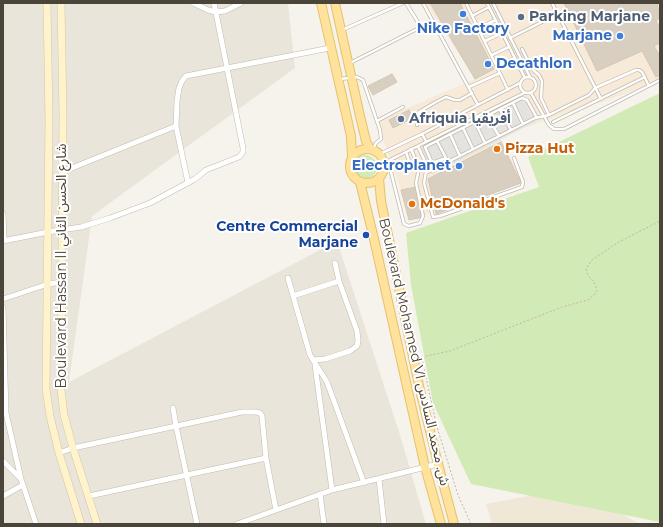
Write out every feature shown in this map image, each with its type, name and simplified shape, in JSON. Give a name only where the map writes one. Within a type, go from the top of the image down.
[{"type":"main road","name":"Boulevard Hassan II شارع الحسن الثاني","points":[[47,3],[49,113],[46,389],[50,416],[59,453],[81,524]]},
{"type":"main road","name":"Boulevard Hassan II شارع الحسن الثاني","points":[[60,3],[62,172],[61,390],[64,415],[73,448],[98,524]]},
{"type":"main road","points":[[321,3],[351,136],[352,157],[350,168],[352,174],[360,182],[367,183],[373,182],[384,172],[384,163],[380,154],[371,149],[361,150],[352,157]]},
{"type":"main road","points":[[335,3],[364,132],[371,149]]},
{"type":"main road","name":"Boulevard Mohamed VI ش. محمد السادس","points":[[379,178],[381,201],[418,378],[454,524]]},
{"type":"main road","name":"Boulevard Mohamed VI ش. محمد السادس","points":[[360,182],[425,467],[441,524]]},
{"type":"main road","points":[[374,238],[388,235]]},
{"type":"street","points":[[193,3],[216,12],[225,11],[241,3]]},
{"type":"street","points":[[3,214],[4,241],[81,227],[150,203],[188,183],[206,170],[239,157],[243,152],[243,148],[214,3]]},
{"type":"street","points":[[188,183],[176,126],[177,101],[182,81],[186,76],[330,48]]},
{"type":"street","points":[[62,172],[176,126]]},
{"type":"street","points":[[314,362],[350,351],[357,346],[357,331],[339,281],[335,263]]},
{"type":"street","points":[[288,278],[306,342],[314,362],[326,382],[364,483]]},
{"type":"street","points":[[293,296],[339,281]]},
{"type":"street","points":[[3,299],[48,284],[62,282]]},
{"type":"street","points":[[3,308],[6,413],[20,479],[36,524]]},
{"type":"street","points":[[314,362],[332,490]]},
{"type":"street","points":[[173,408],[197,524]]},
{"type":"street","points":[[59,453],[73,448],[246,411],[260,413],[262,416],[266,458],[276,510]]},
{"type":"street","points":[[89,496],[266,458]]},
{"type":"street","points":[[3,461],[20,479]]},
{"type":"street","points":[[237,524],[332,490],[438,464]]},
{"type":"street","points":[[379,479],[384,524]]},
{"type":"street","points":[[3,496],[22,485]]},
{"type":"street","points":[[320,494],[324,524]]},
{"type":"lane","points":[[341,30],[404,3],[421,27],[349,64]]},
{"type":"lane","points":[[423,3],[478,104]]},
{"type":"lane","points":[[466,3],[508,90]]},
{"type":"lane","points":[[487,3],[525,78]]},
{"type":"lane","points":[[493,3],[530,77],[536,81],[536,88],[531,94]]},
{"type":"lane","points":[[552,3],[600,99]]},
{"type":"lane","points":[[472,16],[489,7]]},
{"type":"lane","points":[[510,38],[558,14]]},
{"type":"lane","points":[[478,28],[496,20]]},
{"type":"lane","points":[[485,41],[502,33]]},
{"type":"lane","points":[[492,55],[509,47]]},
{"type":"lane","points":[[522,49],[532,69],[542,80],[541,98],[549,115]]},
{"type":"lane","points":[[497,66],[515,58]]},
{"type":"lane","points":[[426,173],[523,124],[549,115],[589,95],[595,88],[636,70],[641,70],[649,86]]},
{"type":"lane","points":[[469,87],[500,72]]},
{"type":"lane","points":[[338,80],[351,76],[357,76],[363,80],[380,130],[381,139],[371,149]]},
{"type":"lane","points":[[380,154],[508,90],[520,83],[525,78],[530,77]]},
{"type":"lane","points":[[553,122],[645,77]]},
{"type":"lane","points":[[531,94],[552,128],[559,130],[564,129],[660,80]]},
{"type":"lane","points":[[520,83],[521,90],[524,93]]},
{"type":"lane","points":[[417,125],[419,112],[436,102],[446,97],[460,100],[472,93]]},
{"type":"lane","points":[[384,163],[524,93],[531,94]]},
{"type":"lane","points":[[446,158],[434,163],[431,162],[425,148],[522,98],[525,98],[537,118]]},
{"type":"lane","points":[[513,103],[523,124]]},
{"type":"lane","points":[[377,121],[404,107]]},
{"type":"lane","points":[[500,109],[511,130]]},
{"type":"lane","points":[[487,116],[499,136]]},
{"type":"lane","points":[[475,122],[485,143]]},
{"type":"lane","points":[[463,128],[473,149]]},
{"type":"lane","points":[[422,134],[426,142]]},
{"type":"lane","points":[[450,134],[460,156]]},
{"type":"lane","points":[[438,141],[448,162]]},
{"type":"lane","points":[[418,146],[426,163],[424,183],[433,217],[522,187],[523,182],[514,158]]},
{"type":"lane","points":[[406,152],[409,161],[407,164],[404,166],[392,167],[391,172],[404,224],[409,226],[420,223],[423,216],[416,184],[419,168],[411,150]]},
{"type":"path","points":[[471,524],[468,514],[458,495],[437,427],[424,373],[424,358],[426,356],[450,351],[562,307],[588,300],[597,290],[586,269],[592,260],[623,240],[660,222]]},
{"type":"shaded area","points":[[3,3],[288,3],[295,68],[92,216],[69,382],[337,241],[400,435],[426,524],[3,524]]},
{"type":"shaded area","points":[[426,3],[660,3],[660,78],[649,86],[499,136],[523,182],[409,220],[401,190],[377,121],[475,79]]},
{"type":"shaded area","points":[[523,97],[537,121],[433,174],[421,147]]},
{"type":"shaded area","points":[[539,494],[615,510],[640,524],[492,524],[486,504]]},
{"type":"green space","points":[[660,93],[660,522],[471,484],[433,403],[411,285],[406,233],[539,187],[528,157]]},
{"type":"green space","points":[[365,155],[373,159],[377,167],[373,175],[365,179],[357,175],[353,167],[357,159]]},
{"type":"building","points":[[430,3],[460,3],[494,69],[475,79]]},
{"type":"building","name":"Marjane","points":[[564,3],[657,3],[660,17],[656,21],[660,29],[660,43],[654,46],[660,56],[660,75],[656,77],[642,51],[597,71]]},
{"type":"building","points":[[392,74],[397,82],[373,95],[368,86]]},
{"type":"building","name":"Afriquia أفريقيا","points":[[409,110],[413,118],[393,128],[389,120]]},
{"type":"building","points":[[501,142],[521,183],[436,214],[428,179]]},
{"type":"building","name":"McDonald's","points":[[416,187],[423,217],[409,220],[401,190]]},
{"type":"place","name":"Nike Factory","points":[[463,14]]},
{"type":"place","name":"Parking Marjane","points":[[521,17]]},
{"type":"place","name":"Marjane","points":[[620,36]]},
{"type":"place","name":"Decathlon","points":[[488,64]]},
{"type":"place","name":"Afriquia أفريقيا","points":[[401,119]]},
{"type":"place","name":"Pizza Hut","points":[[497,149]]},
{"type":"place","name":"Electroplanet","points":[[459,166]]},
{"type":"place","name":"McDonald's","points":[[412,204]]},
{"type":"place","name":"Centre Commercial Marjane","points":[[366,235]]}]
